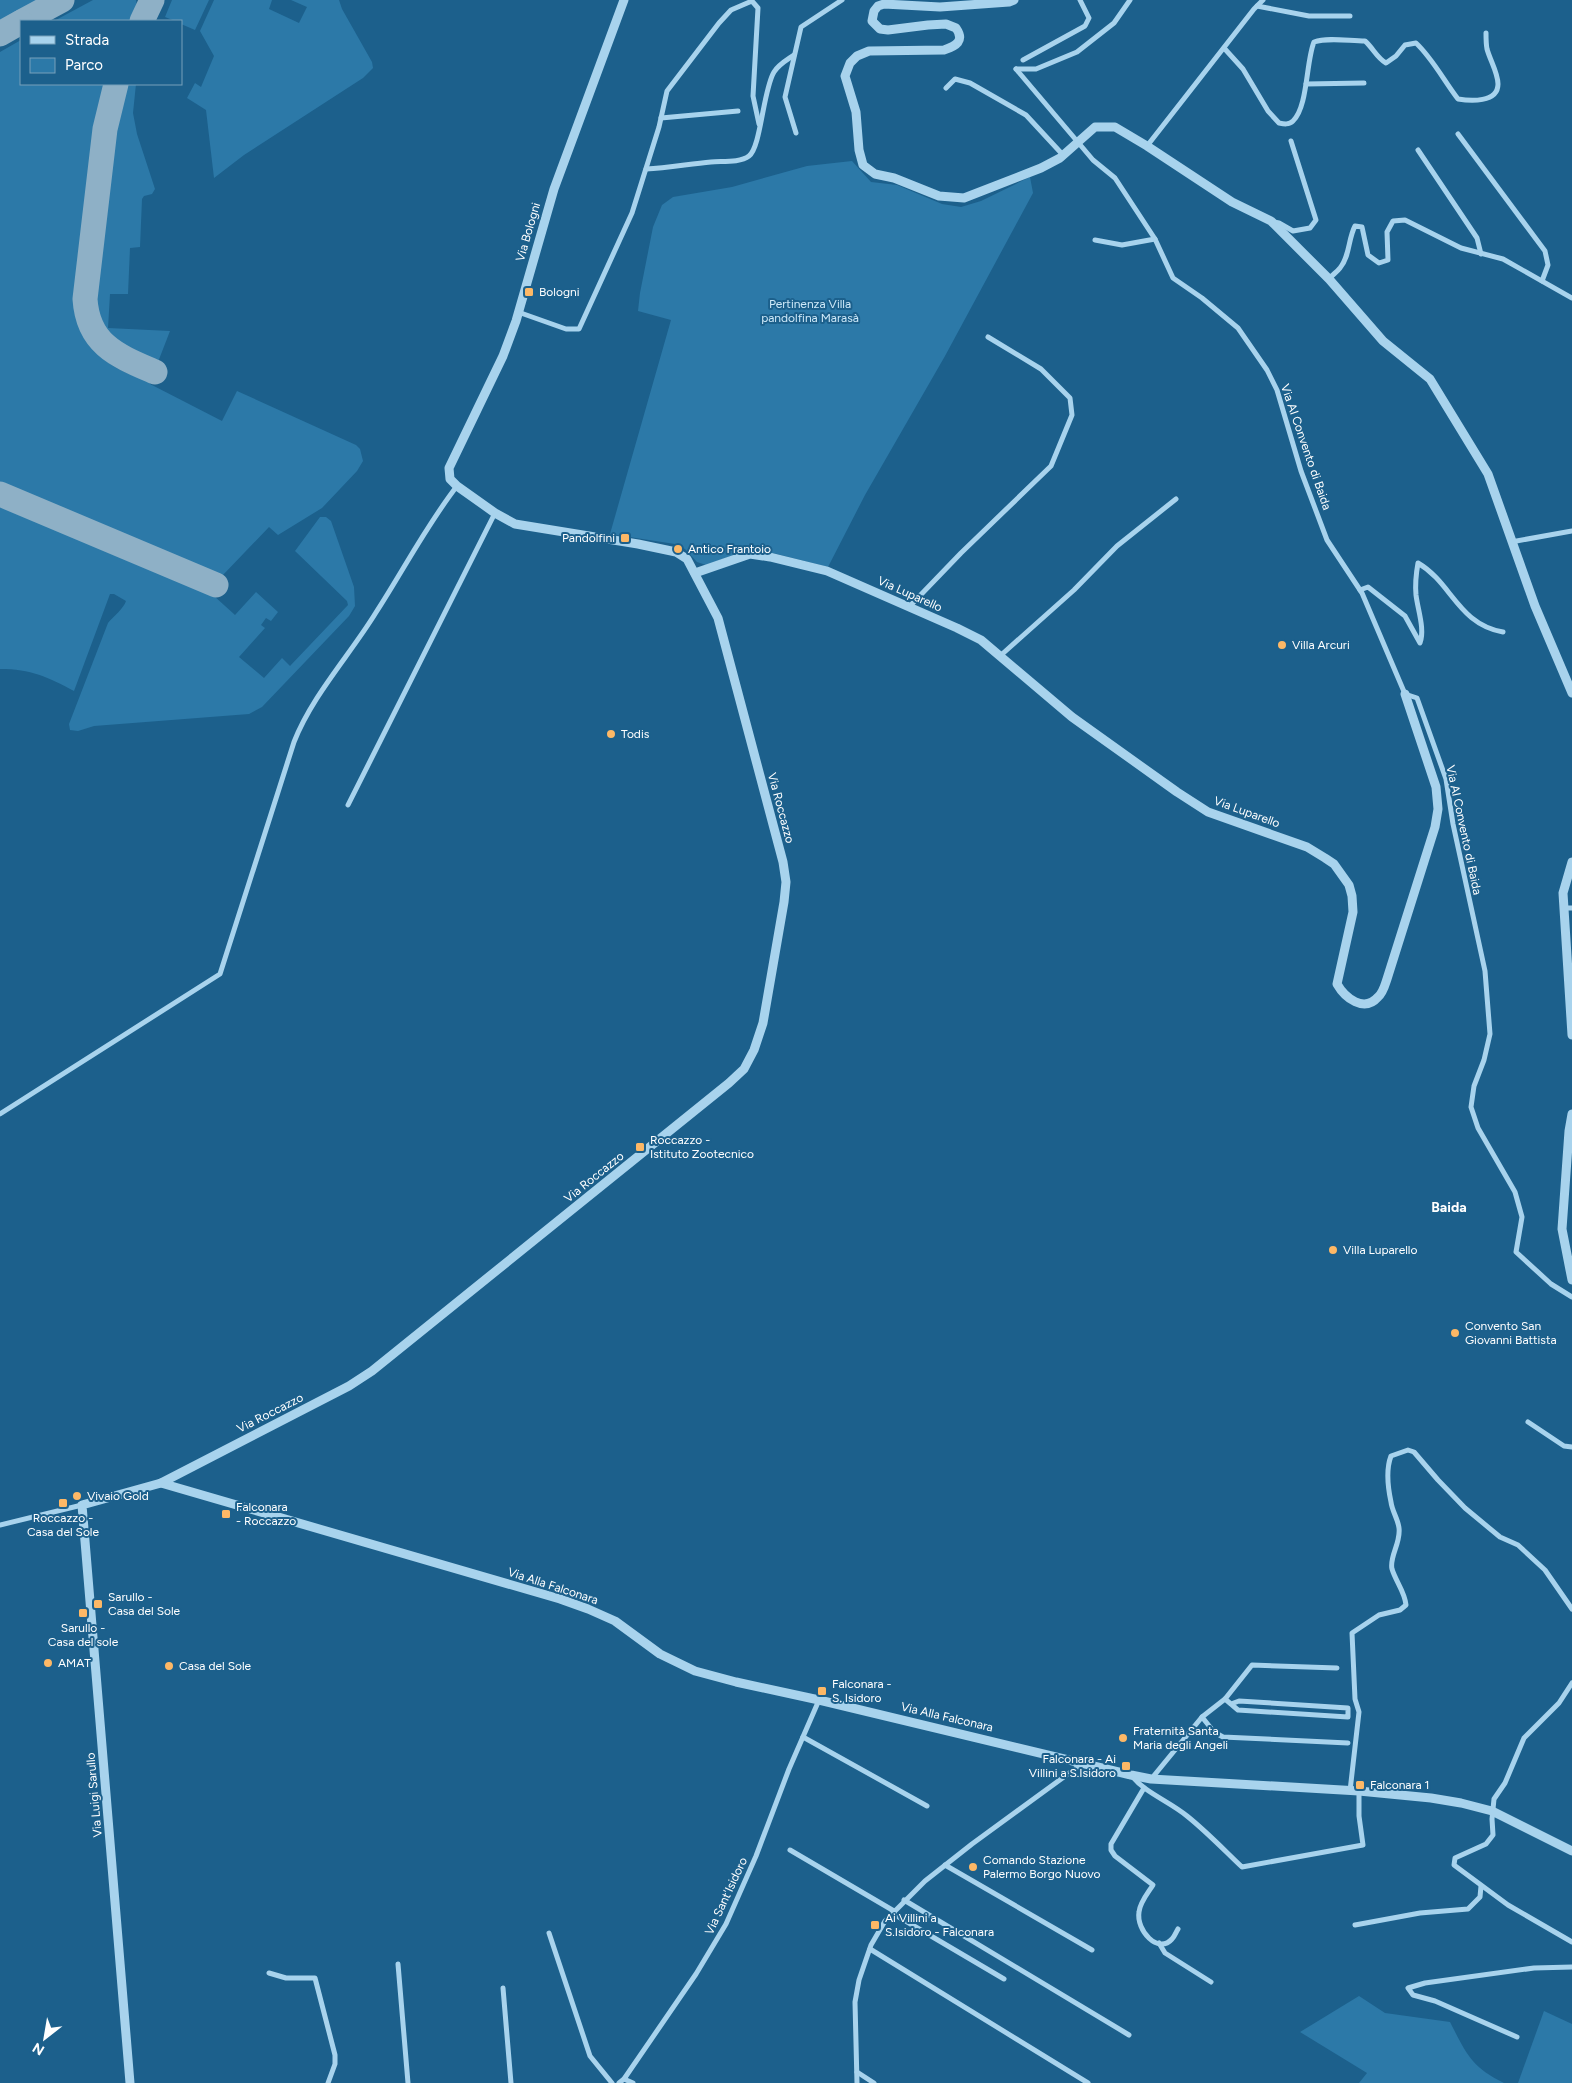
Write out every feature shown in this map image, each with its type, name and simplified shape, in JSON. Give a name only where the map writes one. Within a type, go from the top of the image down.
[{"type":"street","name":"Via Bologni","points":[[457,486],[450,479],[449,468],[504,356],[554,189],[624,0]]},
{"type":"street","points":[[796,133],[785,103],[785,97],[801,27],[842,0]]},
{"type":"street","points":[[1014,0],[1009,2],[940,7],[889,4],[878,6],[874,11],[872,21],[880,29],[888,30],[946,24],[956,28],[960,38],[955,46],[944,50],[869,51],[857,56],[850,63],[845,76],[856,112],[860,158],[863,165],[875,174],[894,178],[925,192],[952,198],[976,194],[1041,168],[1063,155],[1095,127],[1115,127],[1232,202],[1271,221],[1279,222],[1293,231],[1310,228],[1316,220],[1291,141]]},
{"type":"street","points":[[1023,60],[1085,26],[1089,18],[1080,0]]},
{"type":"street","name":"Via Al Convento di Baida","points":[[1130,0],[1114,23],[1077,52],[1036,69],[1016,69],[1093,160],[1115,178],[1155,239],[1172,278],[1202,298],[1238,328],[1268,370],[1327,540],[1360,590],[1405,694],[1417,698],[1446,780],[1453,824],[1485,971],[1490,1034],[1484,1060],[1474,1086],[1471,1107],[1478,1128],[1515,1192],[1522,1217],[1516,1252],[1529,1266],[1551,1284],[1572,1297]]},
{"type":"street","points":[[1147,146],[1264,0]]},
{"type":"street","points":[[518,312],[566,329],[579,329],[623,235],[646,170],[667,91],[691,57],[731,10],[752,1],[758,8],[753,96],[759,124]]},
{"type":"street","points":[[1258,6],[1309,16],[1350,16]]},
{"type":"street","points":[[1224,48],[1243,69],[1268,112],[1278,123],[1288,124],[1294,121],[1300,109],[1309,69],[1310,51],[1314,42],[1318,40],[1365,41],[1373,48],[1378,59],[1386,63],[1396,56],[1405,45],[1416,43],[1428,54],[1435,69],[1458,99],[1474,102],[1496,92],[1498,84],[1487,48],[1486,33]]},
{"type":"street","points":[[646,170],[735,160],[749,156],[754,148],[773,73],[780,64],[794,55]]},
{"type":"street","points":[[946,88],[955,79],[970,82],[1026,116],[1063,155]]},
{"type":"street","points":[[1306,84],[1364,83]]},
{"type":"street","points":[[661,118],[738,111]]},
{"type":"street","points":[[1458,134],[1545,251],[1548,265],[1542,281]]},
{"type":"street","points":[[1418,150],[1478,238],[1481,254]]},
{"type":"street","points":[[1329,279],[1341,267],[1348,250],[1350,235],[1355,226],[1362,227],[1368,255],[1379,263],[1388,260],[1389,245],[1387,232],[1394,221],[1405,220],[1461,248],[1503,259],[1572,298]]},
{"type":"street","points":[[1271,221],[1329,279],[1382,341],[1430,379],[1488,474],[1535,606],[1572,692]]},
{"type":"street","points":[[1095,240],[1122,245],[1155,239]]},
{"type":"street","points":[[908,607],[961,552],[1051,466],[1072,415],[1070,398],[1041,369],[988,337]]},
{"type":"street","points":[[0,1114],[220,974],[294,742],[303,720],[375,614],[435,514],[457,486]]},
{"type":"street","name":"Via Roccazzo","points":[[0,1525],[82,1506],[161,1483],[349,1386],[372,1371],[681,1122],[744,1069],[754,1050],[763,1023],[786,882],[776,835],[718,618],[696,573],[687,560],[676,552],[597,536],[515,524],[495,513],[457,486]]},
{"type":"street","points":[[1000,656],[1074,590],[1117,546],[1176,499]]},
{"type":"street","points":[[348,805],[495,513]]},
{"type":"street","points":[[1511,542],[1572,531]]},
{"type":"street","name":"Via Luparello","points":[[696,573],[750,554],[770,556],[827,571],[908,607],[980,640],[1072,717],[1208,812],[1307,847],[1334,864],[1349,885],[1353,912],[1337,984],[1342,993],[1352,1001],[1364,1005],[1373,1002],[1380,996],[1387,979],[1435,827],[1438,809],[1436,787],[1405,694]]},
{"type":"street","points":[[1360,590],[1368,586],[1405,616],[1420,643],[1423,635],[1416,595],[1418,563],[1430,570],[1441,585],[1480,625],[1504,632]]},
{"type":"street","points":[[1572,862],[1563,893],[1568,908],[1572,1035]]},
{"type":"street","points":[[1572,1114],[1562,1229],[1572,1280]]},
{"type":"street","points":[[1528,1422],[1564,1446],[1572,1447]]},
{"type":"street","points":[[1131,1775],[1144,1788],[1166,1800],[1188,1817],[1242,1867],[1363,1844],[1355,1791],[1359,1712],[1355,1699],[1352,1633],[1379,1615],[1400,1610],[1406,1605],[1406,1597],[1392,1569],[1391,1561],[1400,1540],[1399,1527],[1391,1504],[1388,1464],[1391,1456],[1408,1450],[1414,1452],[1458,1501],[1500,1537],[1526,1551],[1545,1570],[1555,1582],[1572,1610]]},
{"type":"street","name":"Via Alla Falconara","points":[[161,1483],[560,1599],[615,1621],[660,1654],[695,1670],[736,1682],[1152,1779],[1355,1791],[1431,1798],[1492,1811],[1572,1851]]},
{"type":"street","name":"Via Luigi Sarullo","points":[[82,1506],[130,2083]]},
{"type":"street","points":[[1152,1779],[1202,1717],[1224,1699],[1252,1665],[1337,1668]]},
{"type":"street","points":[[1572,1683],[1559,1703],[1524,1738],[1505,1782],[1494,1799],[1492,1811],[1493,1835],[1486,1844],[1455,1858],[1454,1866],[1508,1905],[1572,1942]]},
{"type":"street","points":[[1224,1699],[1238,1710],[1348,1716],[1348,1708],[1239,1701],[1231,1704]]},
{"type":"street","name":"Via Sant'Isidoro","points":[[619,2083],[624,2079],[696,1974],[726,1924],[756,1856],[789,1769],[819,1700]]},
{"type":"street","points":[[1202,1717],[1214,1732],[1224,1737],[1348,1743]]},
{"type":"street","points":[[803,1737],[926,1806]]},
{"type":"street","points":[[857,2083],[855,2002],[858,1980],[870,1949],[885,1921],[904,1900],[945,1865],[1083,1763]]},
{"type":"street","points":[[1144,1788],[1111,1844],[1111,1850],[1115,1856],[1153,1884],[1138,1913],[1140,1927],[1147,1938],[1159,1943],[1172,1940],[1178,1929]]},
{"type":"street","points":[[790,1850],[1004,1979]]},
{"type":"street","points":[[945,1865],[1092,1950]]},
{"type":"street","points":[[1355,1925],[1420,1913],[1468,1909],[1480,1897],[1481,1886]]},
{"type":"street","points":[[904,1900],[1129,2035]]},
{"type":"street","points":[[549,1933],[590,2056],[612,2083]]},
{"type":"street","points":[[1159,1943],[1165,1953],[1211,1982]]},
{"type":"street","points":[[870,1949],[1088,2083]]},
{"type":"street","points":[[398,1964],[408,2083]]},
{"type":"street","points":[[1517,2037],[1435,2000],[1413,1995],[1408,1988],[1425,1983],[1534,1968],[1572,1967]]},
{"type":"street","points":[[269,1973],[286,1978],[315,1978],[335,2055],[335,2064],[328,2083]]},
{"type":"street","points":[[503,1988],[511,2083]]},
{"type":"street","points":[[857,2072],[874,2083]]},
{"type":"street","points":[[624,2079],[633,2083]]},
{"type":"green space","points":[[0,0],[38,0],[0,21]]},
{"type":"green space","points":[[93,0],[136,0],[137,6],[131,20],[56,20]]},
{"type":"green space","points":[[172,0],[209,0],[195,30],[182,24],[182,20],[172,20],[165,17]]},
{"type":"green space","points":[[214,0],[272,0],[269,9],[299,23],[307,7],[291,0],[339,0],[342,9],[372,62],[373,68],[363,78],[244,155],[214,178],[206,110],[187,98],[195,83],[201,87],[214,56],[200,31]]},
{"type":"green space","points":[[20,41],[20,85],[107,85],[96,131],[74,297],[76,310],[85,335],[99,354],[108,363],[119,369],[148,379],[150,384],[222,421],[237,391],[356,445],[360,449],[363,461],[357,471],[322,508],[278,535],[269,527],[222,576],[214,576],[0,487],[0,52]]},
{"type":"green space","points":[[121,85],[136,85],[133,113],[137,134],[155,189],[152,194],[144,196],[142,199],[140,247],[130,248],[128,294],[110,294],[108,328],[170,331],[158,362],[150,364],[122,351],[105,340],[94,322],[93,290],[113,111]]},
{"type":"green space","name":"Pertinenza Villa pandolfina Marasà","points":[[852,161],[871,182],[897,185],[942,204],[961,207],[981,201],[1030,177],[1033,193],[945,356],[865,495],[828,567],[773,553],[745,551],[706,565],[697,562],[685,549],[675,544],[610,534],[671,320],[638,311],[653,227],[662,205],[673,197],[732,187],[807,166]]},
{"type":"green space","points":[[0,502],[203,586],[235,615],[256,592],[278,612],[271,621],[266,618],[261,625],[265,628],[239,657],[264,678],[282,658],[290,666],[348,605],[347,601],[295,551],[320,517],[326,517],[331,521],[354,587],[355,606],[349,616],[262,707],[249,714],[94,726],[78,731],[70,730],[69,724],[108,623],[126,601],[114,594],[110,594],[74,691],[30,672],[0,669]]},
{"type":"green space","points":[[1359,1996],[1385,2013],[1450,2022],[1465,2051],[1477,2065],[1504,2083],[1359,2083],[1367,2073],[1300,2032]]},
{"type":"green space","points":[[1544,2011],[1572,2024],[1572,2083],[1518,2083]]},
{"type":"taxiway","points":[[25,20],[62,0]]},
{"type":"taxiway","points":[[142,20],[152,0]]},
{"type":"taxiway","points":[[0,34],[20,23]]},
{"type":"taxiway","points":[[116,85],[105,129],[85,299],[87,315],[92,328],[107,347],[117,354],[155,372]]},
{"type":"taxiway","points":[[0,494],[216,585]]},
{"type":"place","name":"Bologni","points":[[529,292]]},
{"type":"place","name":"Pandolfini","points":[[625,538]]},
{"type":"place","name":"Antico Frantoio","points":[[678,549]]},
{"type":"place","name":"Villa Arcuri","points":[[1282,645]]},
{"type":"place","name":"Todis","points":[[611,734]]},
{"type":"place","name":"Roccazzo - Istituto Zootecnico","points":[[640,1147]]},
{"type":"place","name":"Villa Luparello","points":[[1333,1250]]},
{"type":"place","name":"Convento San Giovanni Battista","points":[[1455,1333]]},
{"type":"place","name":"Vivaio Gold","points":[[77,1496]]},
{"type":"place","name":"Roccazzo - Casa del Sole","points":[[63,1503]]},
{"type":"place","name":"Falconara - Roccazzo","points":[[226,1514]]},
{"type":"place","name":"Sarullo - Casa del Sole","points":[[98,1604]]},
{"type":"place","name":"Sarullo - Casa del sole","points":[[83,1613]]},
{"type":"place","name":"AMAT","points":[[48,1663]]},
{"type":"place","name":"Casa del Sole","points":[[169,1666]]},
{"type":"place","name":"Falconara - S. Isidoro","points":[[822,1691]]},
{"type":"place","name":"Fraternità Santa Maria degli Angeli","points":[[1123,1738]]},
{"type":"place","name":"Falconara - Ai Villini a S.Isidoro","points":[[1126,1766]]},
{"type":"place","name":"Falconara 1","points":[[1360,1785]]},
{"type":"place","name":"Comando Stazione Palermo Borgo Nuovo","points":[[973,1867]]},
{"type":"place","name":"Ai Villini a S.Isidoro - Falconara","points":[[875,1925]]},
{"type":"district","name":"Baida","points":[[1449,1207]]}]
